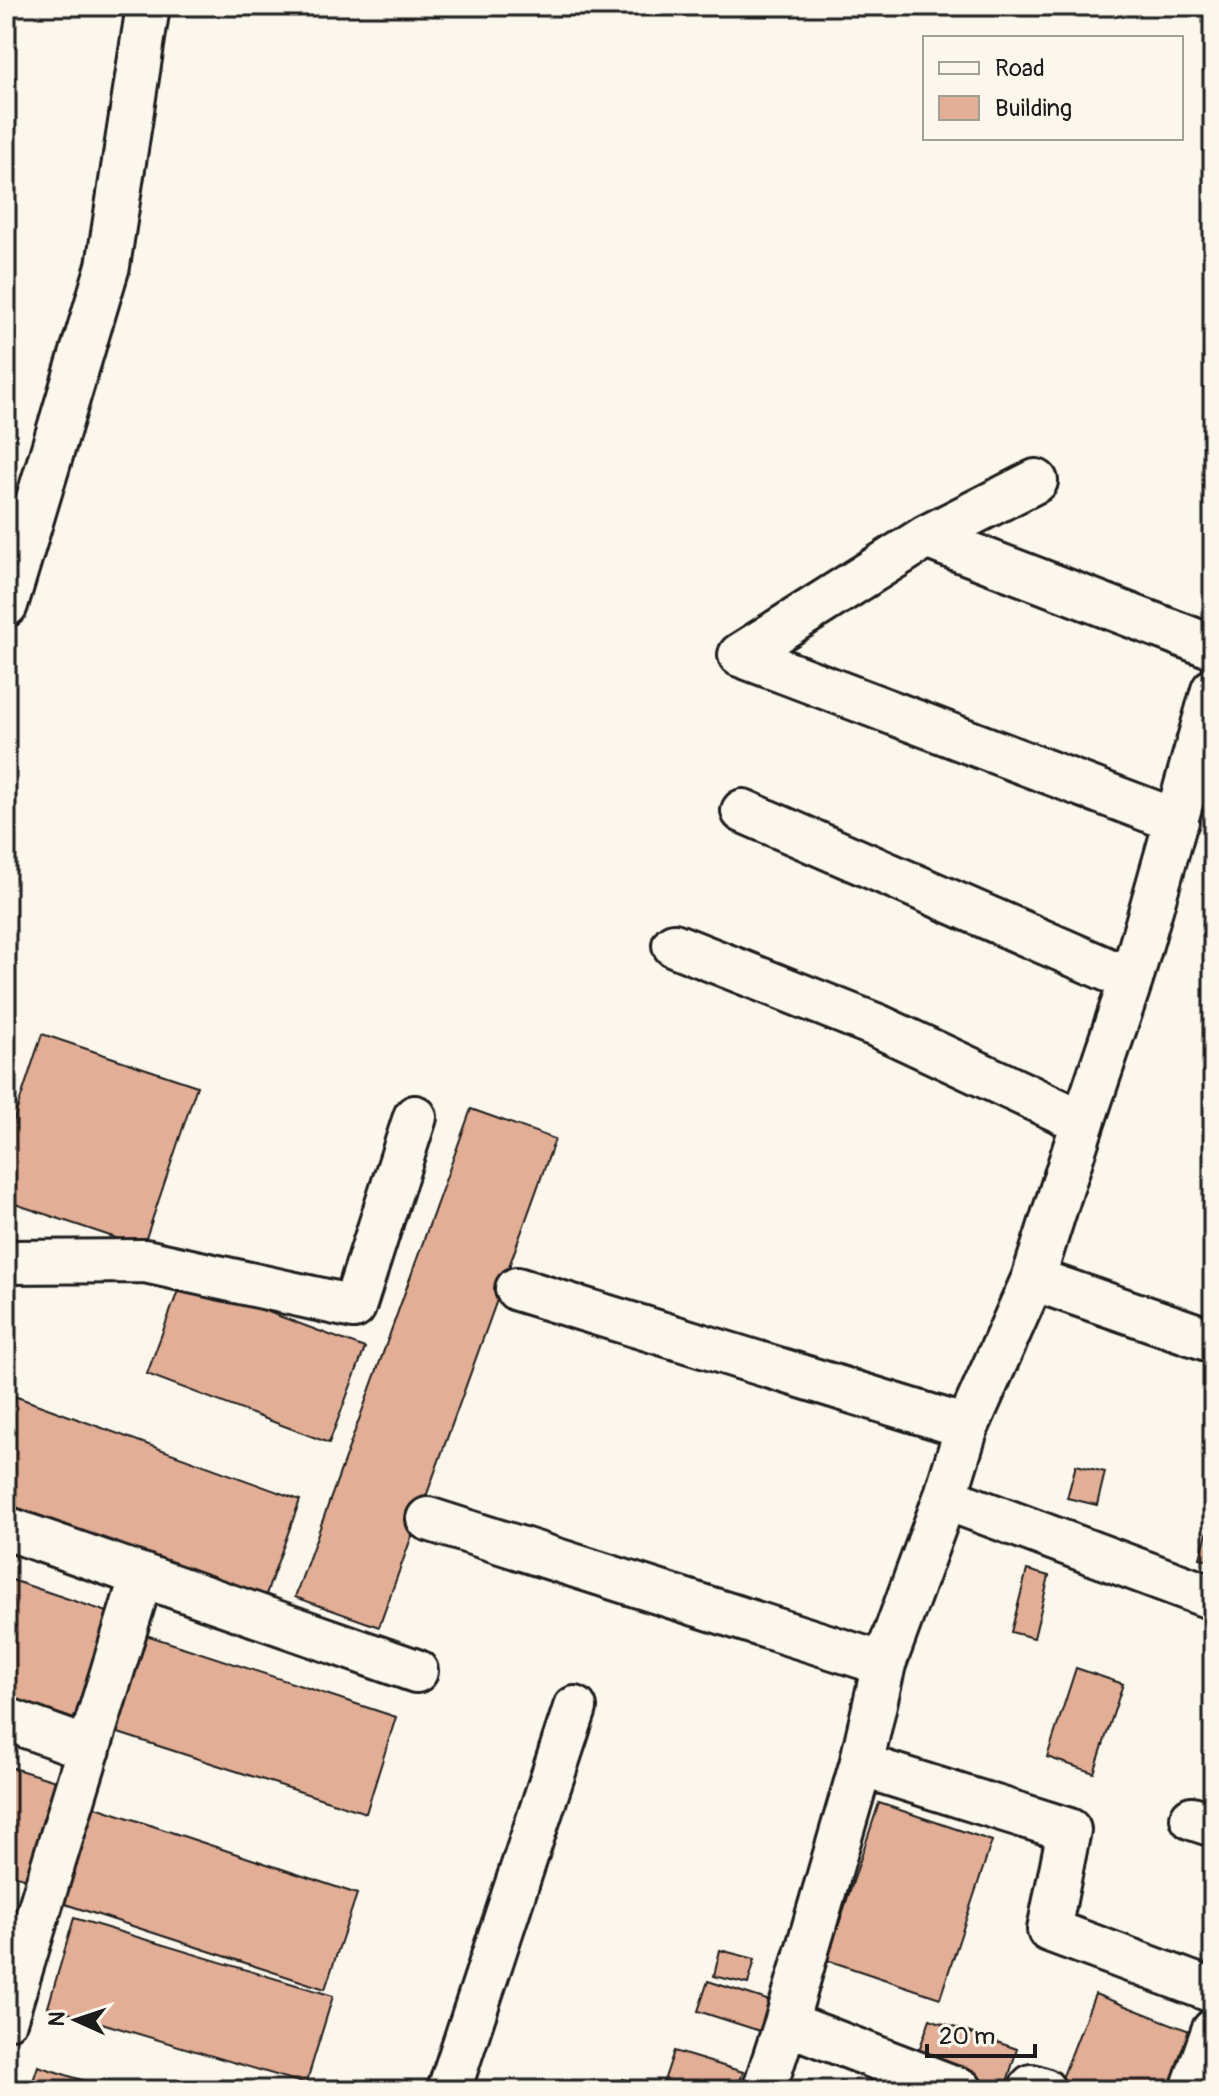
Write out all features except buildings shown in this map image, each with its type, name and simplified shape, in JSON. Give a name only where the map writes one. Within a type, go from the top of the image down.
[{"type":"street","points":[[6,605],[108,266],[149,8]]},
{"type":"street","points":[[1036,481],[926,537],[740,655],[1177,821]]},
{"type":"street","points":[[926,537],[1213,647]]},
{"type":"street","points":[[764,2090],[861,1765],[884,1664],[945,1498],[967,1427],[1033,1279],[1131,980],[1213,690]]},
{"type":"street","points":[[743,811],[1131,980]]},
{"type":"street","points":[[674,945],[878,1026],[1083,1122]]},
{"type":"street","points":[[6,1262],[145,1261],[354,1307],[415,1117]]},
{"type":"street","points":[[1033,1279],[1213,1341]]},
{"type":"street","points":[[517,1289],[967,1427]]},
{"type":"street","points":[[945,1498],[1213,1598]]},
{"type":"street","points":[[428,1519],[884,1664]]},
{"type":"street","points":[[6,1528],[416,1671]]},
{"type":"street","points":[[6,2018],[16,1949],[89,1749],[142,1575]]},
{"type":"street","points":[[449,2090],[575,1708]]},
{"type":"street","points":[[6,1719],[89,1749]]},
{"type":"street","points":[[861,1765],[1069,1830],[1049,1930],[1213,1991]]},
{"type":"street","points":[[786,2023],[961,2090]]},
{"type":"street","points":[[1192,2090],[1213,2031]]},
{"type":"street","points":[[1031,2090],[1032,2086],[1044,2090]]}]
